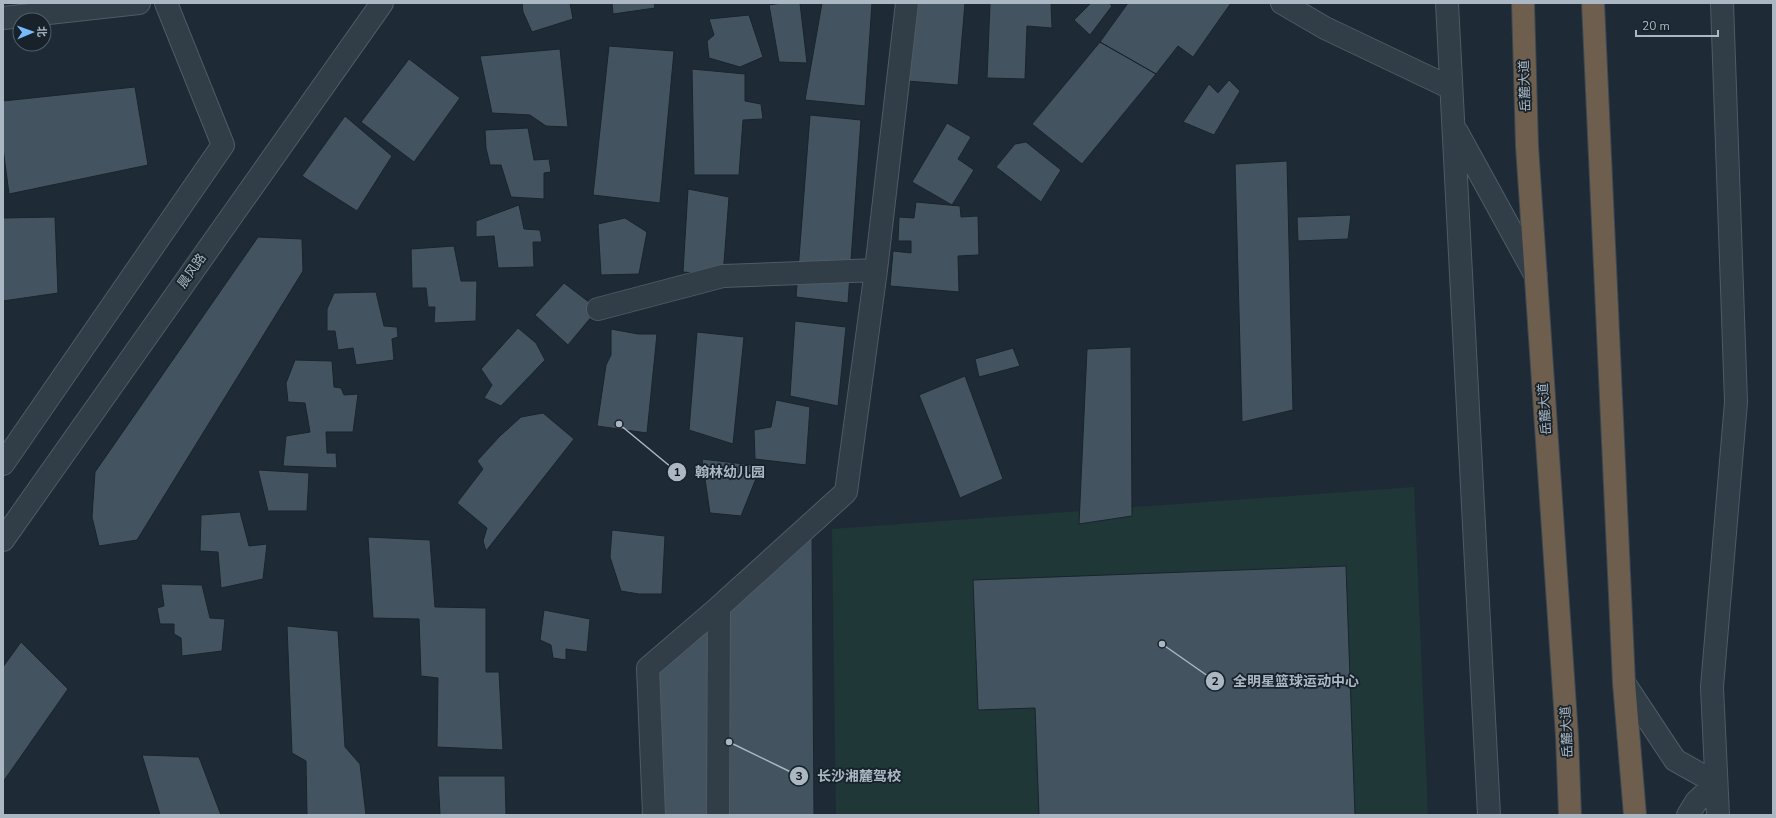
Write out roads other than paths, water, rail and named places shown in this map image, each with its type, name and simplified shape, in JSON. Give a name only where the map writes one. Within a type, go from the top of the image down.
[{"type":"highway","name":"岳麓大道","points":[[1523,3],[1527,146],[1567,736],[1570,815]]},
{"type":"highway","points":[[1593,3],[1624,683],[1635,815]]},
{"type":"street","points":[[3,18],[140,3]]},
{"type":"street","points":[[3,464],[223,145],[166,3]]},
{"type":"street","name":"晨风路","points":[[3,540],[382,3]]},
{"type":"street","points":[[654,815],[648,668],[719,607],[846,492],[876,270],[907,3]]},
{"type":"street","points":[[1282,3],[1325,28],[1451,88]]},
{"type":"street","points":[[1448,3],[1451,88],[1455,128],[1489,815]]},
{"type":"street","points":[[1718,815],[1712,687],[1736,402],[1722,3]]},
{"type":"street","points":[[1455,128],[1536,276]]},
{"type":"street","points":[[598,309],[723,276],[876,270]]},
{"type":"street","points":[[718,815],[719,607]]},
{"type":"street","points":[[1624,683],[1675,760],[1716,783]]},
{"type":"street","points":[[1688,815],[1696,802],[1716,783]]},
{"type":"place","name":"翰林幼儿园","points":[[619,424]]},
{"type":"place","name":"全明星篮球运动中心","points":[[1162,644]]},
{"type":"place","name":"长沙湘麓驾校","points":[[729,742]]}]
